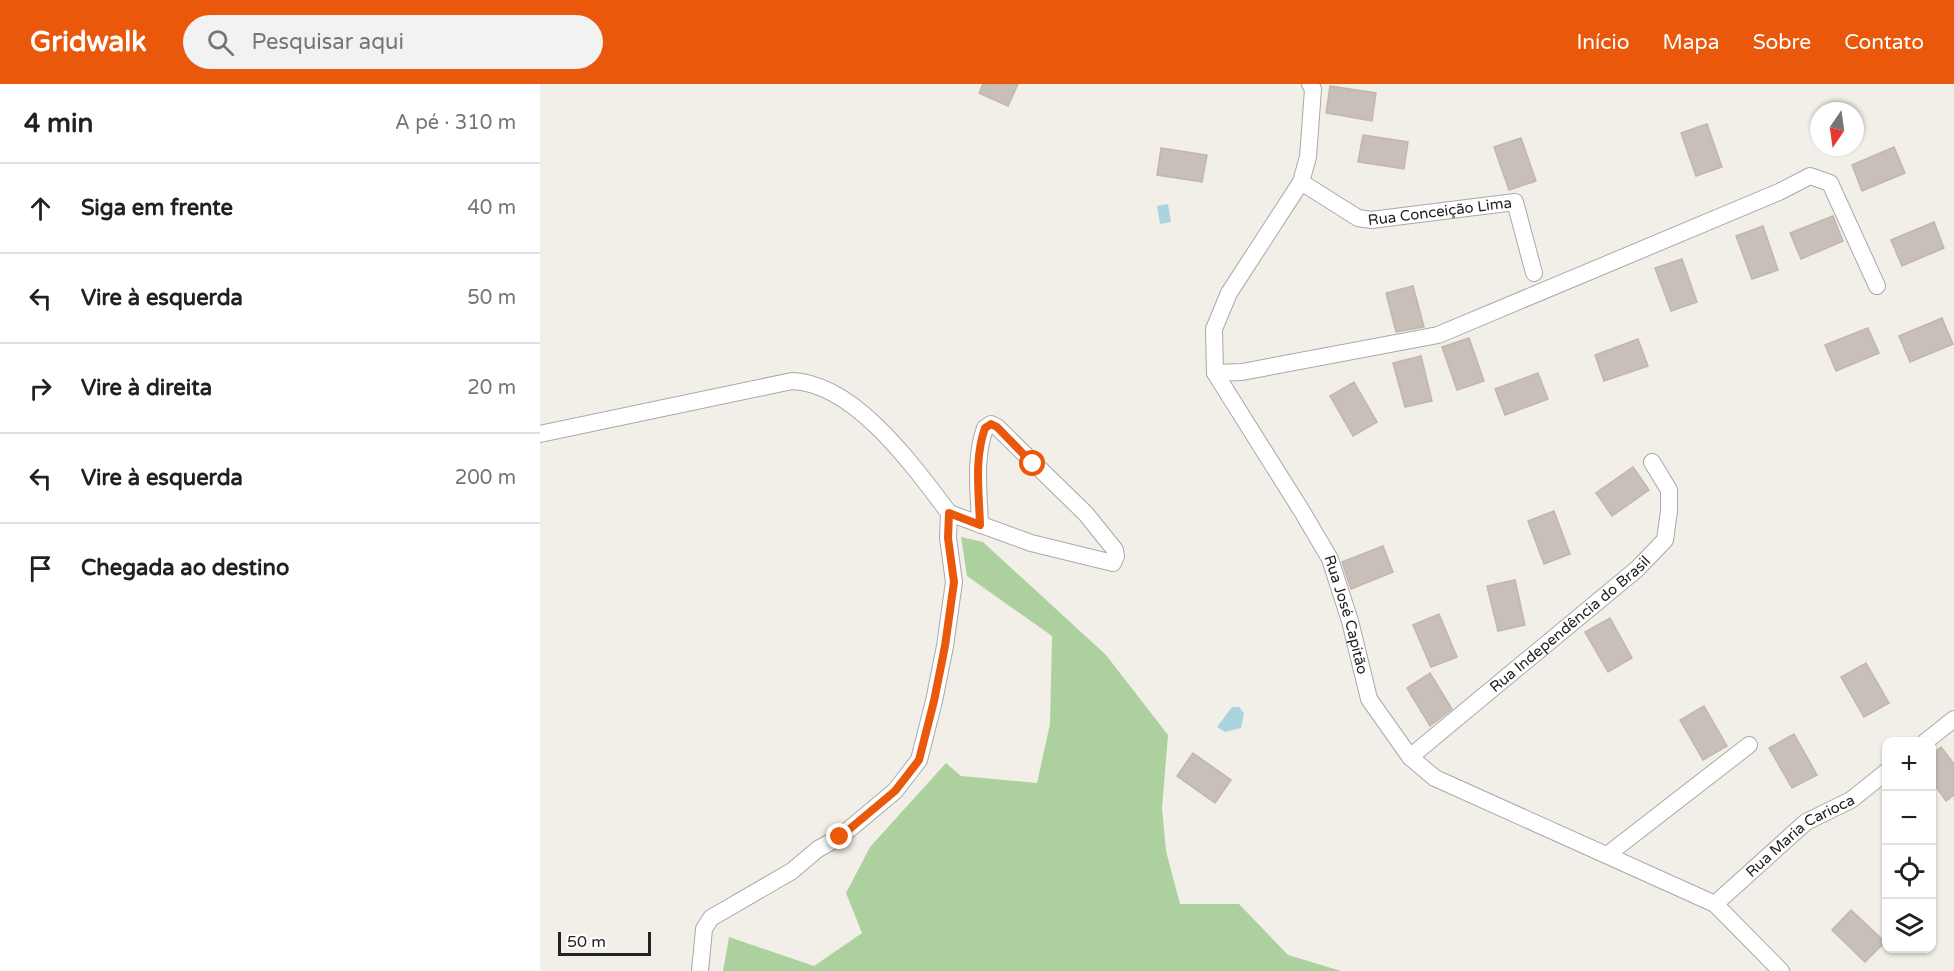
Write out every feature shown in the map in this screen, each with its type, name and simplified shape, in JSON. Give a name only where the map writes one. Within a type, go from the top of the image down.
[{"type":"street","points":[[1313,86],[1308,157],[1301,182],[1229,293],[1214,329],[1215,373],[1242,372],[1438,335],[1810,177],[1830,183],[1877,286]]},
{"type":"street","name":"Rua Conceição Lima","points":[[1301,182],[1358,218],[1371,220],[1515,202],[1534,273]]},
{"type":"street","name":"Rua José Capitão","points":[[1215,373],[1330,559],[1350,621],[1369,699],[1410,757],[1435,778],[1715,904],[1781,971]]},
{"type":"street","points":[[540,434],[792,381],[807,381],[826,389],[862,413],[900,450],[949,513],[980,525],[1031,543],[1113,563],[1116,556],[1115,550],[1086,514],[997,427],[991,424],[985,428],[980,441],[977,470],[980,525]]},
{"type":"street","name":"Rua Independência do Brasil","points":[[1410,757],[1637,569],[1665,540],[1669,490],[1652,462]]},
{"type":"street","points":[[700,971],[704,929],[711,918],[792,871],[819,849],[840,837],[895,791],[919,760],[945,646],[954,582],[948,538],[949,513]]},
{"type":"street","points":[[1930,737],[1954,719]]},
{"type":"street","points":[[1607,855],[1749,745]]},
{"type":"street","name":"Rua Maria Carioca","points":[[1715,904],[1806,822],[1851,800],[1882,776]]},
{"type":"green space","points":[[961,537],[983,542],[1106,655],[1168,735],[1162,808],[1166,851],[1180,904],[1239,904],[1288,955],[1341,971],[723,971],[729,937],[814,966],[862,933],[846,893],[870,847],[946,763],[961,776],[1037,783],[1050,724],[1052,636],[967,576]]},
{"type":"water","points":[[1168,204],[1171,222],[1160,224],[1157,206]]},
{"type":"water","points":[[1232,707],[1239,707],[1244,713],[1241,728],[1225,732],[1217,727]]},
{"type":"building","points":[[983,84],[1018,84],[1008,106],[979,93]]},
{"type":"building","points":[[1330,86],[1376,93],[1372,121],[1326,113]]},
{"type":"building","points":[[1707,124],[1722,167],[1696,176],[1681,133]]},
{"type":"building","points":[[1363,135],[1408,142],[1404,169],[1358,162]]},
{"type":"building","points":[[1521,138],[1536,181],[1509,190],[1494,147]]},
{"type":"building","points":[[1894,147],[1905,173],[1862,191],[1852,165]]},
{"type":"building","points":[[1161,148],[1207,155],[1202,182],[1157,175]]},
{"type":"building","points":[[1833,216],[1843,241],[1801,259],[1790,233]]},
{"type":"building","points":[[1934,222],[1944,248],[1902,266],[1891,240]]},
{"type":"building","points":[[1763,226],[1778,270],[1752,279],[1736,236]]},
{"type":"building","points":[[1682,259],[1697,302],[1671,311],[1655,268]]},
{"type":"building","points":[[1413,286],[1424,327],[1396,332],[1386,293]]},
{"type":"building","points":[[1942,318],[1953,344],[1910,362],[1899,336]]},
{"type":"building","points":[[1868,328],[1879,353],[1836,371],[1825,345]]},
{"type":"building","points":[[1469,338],[1484,381],[1457,390],[1442,347]]},
{"type":"building","points":[[1638,339],[1648,366],[1604,381],[1595,355]]},
{"type":"building","points":[[1421,356],[1432,401],[1405,407],[1393,363]]},
{"type":"building","points":[[1538,373],[1548,399],[1505,415],[1495,389]]},
{"type":"building","points":[[1354,382],[1377,422],[1353,436],[1330,396]]},
{"type":"building","points":[[1633,467],[1649,490],[1612,516],[1596,493]]},
{"type":"building","points":[[1554,511],[1570,554],[1544,564],[1528,521]]},
{"type":"building","points":[[1383,546],[1393,572],[1351,589],[1342,562]]},
{"type":"building","points":[[1515,580],[1525,625],[1498,631],[1487,586]]},
{"type":"building","points":[[1439,614],[1457,657],[1431,667],[1413,625]]},
{"type":"building","points":[[1610,618],[1632,658],[1608,672],[1585,632]]},
{"type":"building","points":[[1866,663],[1889,703],[1864,717],[1841,677]]},
{"type":"building","points":[[1430,673],[1452,709],[1430,726],[1407,688]]},
{"type":"building","points":[[1704,706],[1727,746],[1703,760],[1680,720]]},
{"type":"building","points":[[1794,734],[1817,775],[1792,788],[1769,748]]},
{"type":"building","points":[[1941,747],[1954,764],[1954,795],[1946,801],[1936,787],[1936,751]]},
{"type":"building","points":[[1193,753],[1231,780],[1215,803],[1177,776]]},
{"type":"building","points":[[1851,910],[1882,939],[1882,945],[1865,962],[1832,930]]},
{"type":"route","points":[[840,837],[895,791],[919,760],[945,646],[954,582],[948,538],[949,513],[980,525],[977,470],[980,441],[985,428],[991,424],[997,427],[1033,464]]}]
